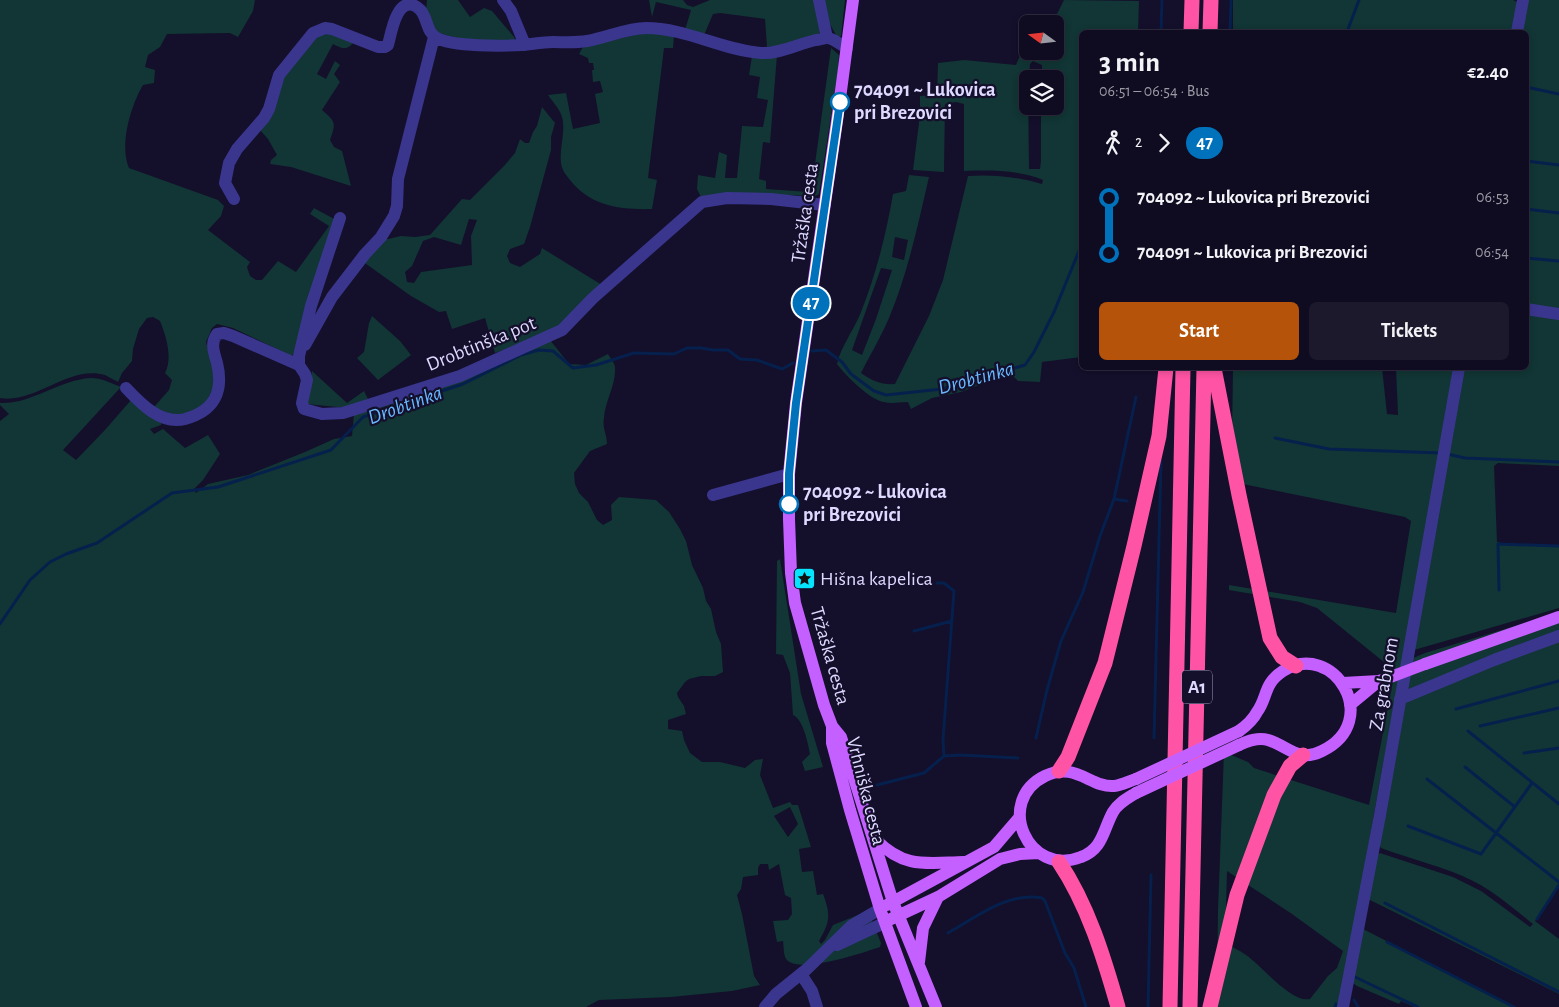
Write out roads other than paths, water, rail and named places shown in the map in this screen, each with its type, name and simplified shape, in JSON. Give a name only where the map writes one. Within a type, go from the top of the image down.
[{"type":"highway","points":[[1191,30],[1192,0]]},
{"type":"highway","points":[[1210,30],[1211,0]]},
{"type":"highway","points":[[1059,771],[1068,757],[1105,663],[1159,436],[1166,370]]},
{"type":"highway","name":"A1","points":[[1170,1007],[1183,370]]},
{"type":"highway","name":"A1","points":[[1190,1007],[1204,370]]},
{"type":"highway","points":[[1214,370],[1270,638],[1282,657],[1296,666]]},
{"type":"highway","points":[[1210,1007],[1237,894],[1274,795],[1290,766],[1309,754]]},
{"type":"highway","points":[[1059,862],[1071,879],[1090,924],[1118,1007]]},
{"type":"main road","name":"Tržaška cesta","points":[[832,726],[824,705],[795,603],[788,519],[789,474],[796,403],[853,0]]},
{"type":"main road","points":[[1343,684],[1383,679],[1559,617]]},
{"type":"main road","points":[[1312,665],[1326,669],[1343,684],[1348,693],[1350,719],[1344,732],[1335,743],[1309,754],[1295,753],[1268,740],[1255,739],[1239,745],[1136,793],[1121,802],[1114,811],[1103,837],[1094,849],[1081,857],[1059,862],[1039,853],[1028,843],[1022,832],[1019,818],[1023,799],[1035,782],[1046,775],[1059,771],[1075,773],[1099,784],[1114,786],[1136,779],[1239,731],[1246,726],[1258,711],[1265,691],[1273,680],[1284,671],[1296,666],[1312,665]]},
{"type":"main road","points":[[1350,704],[1383,679]]},
{"type":"main road","name":"Vrhniška cesta","points":[[832,726],[841,737],[893,902],[936,1007]]},
{"type":"main road","name":"Vrhniška cesta","points":[[832,726],[832,743],[850,810],[884,922],[916,1007]]},
{"type":"main road","points":[[880,909],[994,846],[1019,818]]},
{"type":"main road","points":[[873,837],[888,852],[909,861],[925,863],[966,862]]},
{"type":"main road","points":[[884,922],[938,897],[1000,859],[1020,854],[1039,853]]},
{"type":"main road","points":[[919,964],[923,928],[938,897]]},
{"type":"street","points":[[503,0],[511,11],[525,45]]},
{"type":"street","points":[[818,0],[828,38]]},
{"type":"street","points":[[1517,30],[1523,0]]},
{"type":"street","points":[[234,198],[225,183],[228,163],[266,113],[279,75],[313,33],[324,28],[332,29],[378,47],[386,48],[400,9],[405,5],[410,4],[419,9],[423,14],[428,30],[434,37],[440,40],[488,46],[588,41],[645,28],[668,30],[761,53],[772,53],[800,43],[828,38],[847,48]]},
{"type":"street","points":[[299,360],[332,297],[365,254],[381,237],[394,216],[397,206],[398,179],[434,37]]},
{"type":"street","name":"Drobtinška pot","points":[[299,360],[307,380],[302,403],[304,409],[322,414],[343,413],[460,376],[562,330],[593,298],[702,202],[727,198],[744,198],[825,205]]},
{"type":"street","points":[[299,360],[313,298],[340,218]]},
{"type":"street","points":[[1529,310],[1559,314]]},
{"type":"street","points":[[126,388],[142,404],[164,418],[182,420],[203,413],[211,406],[218,392],[218,366],[212,345],[213,339],[217,334],[224,333],[299,360]]},
{"type":"street","name":"Za grabnom","points":[[1343,1007],[1380,815],[1459,370]]},
{"type":"street","points":[[713,494],[789,474]]},
{"type":"street","points":[[1400,699],[1494,660],[1559,636]]},
{"type":"street","points":[[765,1007],[776,994],[801,974],[851,926],[880,909]]},
{"type":"street","points":[[828,949],[884,922]]},
{"type":"street","points":[[801,974],[812,991],[817,1007]]},
{"type":"waterway","points":[[1161,30],[1162,0]]},
{"type":"waterway","points":[[1230,30],[1231,0]]},
{"type":"waterway","points":[[1348,30],[1359,0]]},
{"type":"waterway","points":[[1529,88],[1559,94]]},
{"type":"waterway","name":"Drobtinka","points":[[1529,161],[1559,165]]},
{"type":"waterway","points":[[1529,209],[1559,213]]},
{"type":"waterway","name":"Drobtinka","points":[[812,351],[826,350],[842,362],[851,374],[874,391],[886,395],[942,389],[1025,365],[1034,352],[1054,312],[1079,251]]},
{"type":"waterway","points":[[1529,258],[1559,261]]},
{"type":"waterway","name":"Drobtinka","points":[[0,624],[30,580],[50,562],[97,543],[172,493],[218,487],[331,450],[363,417],[463,384],[521,355],[539,350],[553,351],[573,368],[596,365],[634,353],[674,354],[687,348],[701,348],[728,350],[740,359],[757,360],[782,369],[793,363]]},
{"type":"waterway","points":[[1114,499],[1136,397]]},
{"type":"waterway","points":[[1275,438],[1329,449],[1441,453]]},
{"type":"waterway","points":[[1447,454],[1465,458],[1559,462]]},
{"type":"waterway","points":[[1154,738],[1161,461]]},
{"type":"waterway","points":[[1036,738],[1061,641],[1083,592],[1100,536],[1114,499],[1127,501]]},
{"type":"waterway","points":[[1499,590],[1498,544],[1559,546]]},
{"type":"waterway","points":[[937,583],[944,583],[954,591],[943,740],[944,756]]},
{"type":"waterway","points":[[914,631],[952,621]]},
{"type":"waterway","points":[[1456,709],[1559,681]]},
{"type":"waterway","points":[[1480,726],[1559,708]]},
{"type":"waterway","points":[[1468,731],[1559,804]]},
{"type":"waterway","points":[[1524,753],[1559,748]]},
{"type":"waterway","points":[[877,785],[924,773],[944,756],[1018,758]]},
{"type":"waterway","points":[[1465,767],[1515,807]]},
{"type":"waterway","points":[[1427,779],[1559,882]]},
{"type":"waterway","points":[[1408,826],[1481,854],[1532,783]]},
{"type":"waterway","points":[[1148,1007],[1151,875]]},
{"type":"waterway","points":[[1537,919],[1559,885]]},
{"type":"waterway","points":[[948,933],[981,913],[1005,902],[1017,898],[1042,898],[1045,901],[1065,953],[1074,968],[1086,1007]]},
{"type":"waterway","points":[[1385,903],[1559,992]]},
{"type":"waterway","points":[[1387,942],[1514,1007]]},
{"type":"waterway","points":[[1355,977],[1418,1007]]},
{"type":"waterway","points":[[1354,1000],[1358,1007]]},
{"type":"place","name":"704091 ~ Lukovica pri Brezovici","points":[[840,102]]},
{"type":"place","name":"704092 ~ Lukovica pri Brezovici","points":[[789,504]]},
{"type":"place","name":"Hišna kapelica","points":[[804,579]]}]
